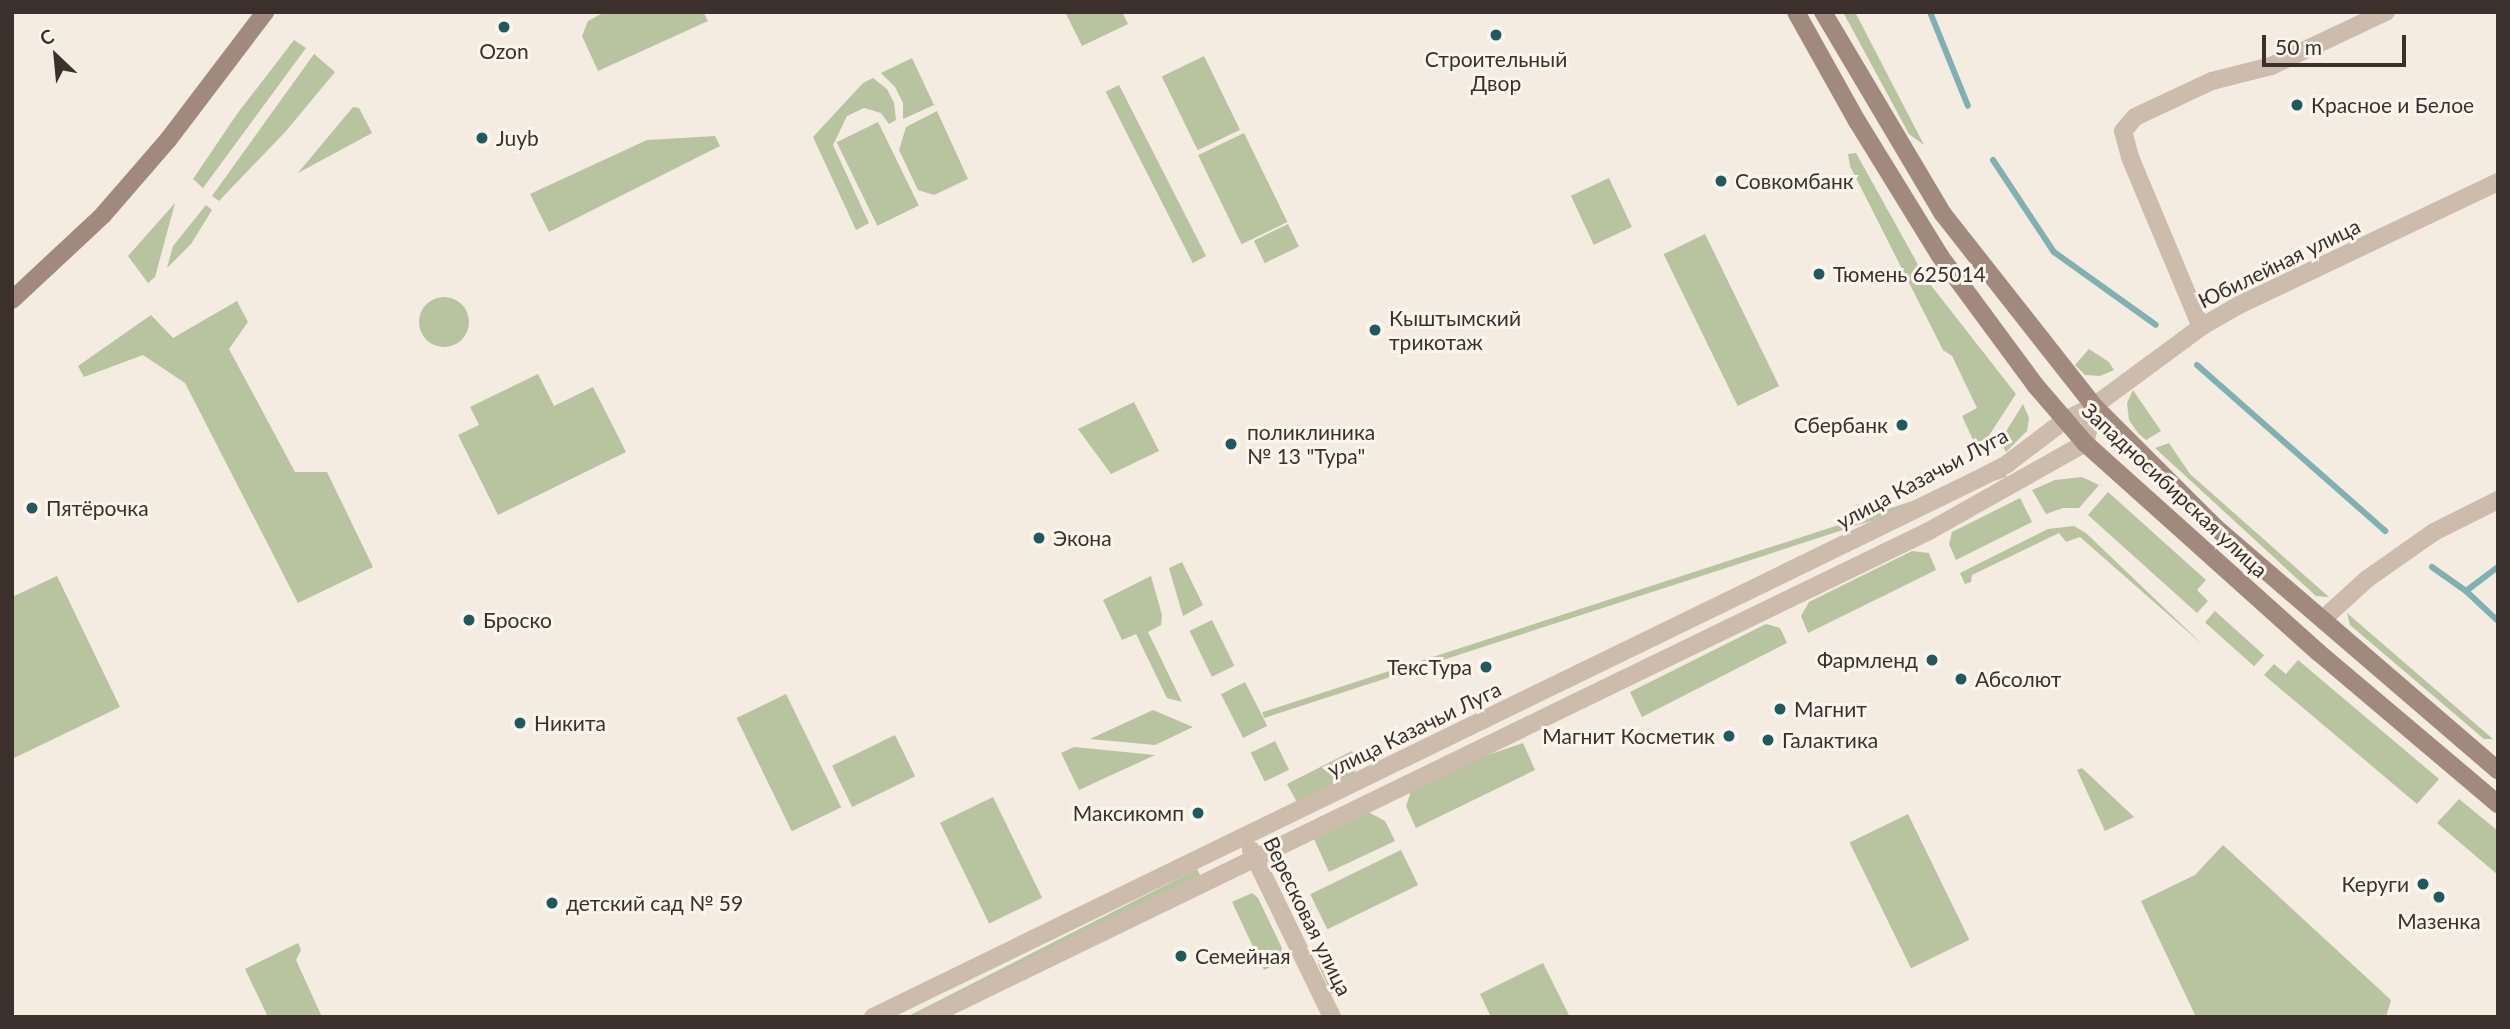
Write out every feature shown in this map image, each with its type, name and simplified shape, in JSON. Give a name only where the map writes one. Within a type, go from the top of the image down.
[{"type":"main road","points":[[12,300],[103,215],[168,140],[265,12]]},
{"type":"main road","name":"Западносибирская улица","points":[[1796,12],[1857,121],[1940,256],[2035,385],[2085,443],[2318,652],[2498,804]]},
{"type":"main road","name":"Западносибирская улица","points":[[1823,12],[1943,214],[2094,406],[2215,527],[2498,770]]},
{"type":"street","points":[[2201,327],[2130,157],[2123,131],[2135,117],[2212,81],[2271,66],[2386,12]]},
{"type":"street","name":"Юбилейная улица","points":[[2094,406],[2201,327],[2239,305],[2498,182]]},
{"type":"street","name":"улица Казачьи Луга","points":[[873,1017],[1982,477],[2007,464],[2065,420],[2094,406]]},
{"type":"street","points":[[928,1017],[1929,531],[2085,443],[2094,406]]},
{"type":"street","points":[[2323,619],[2367,579],[2434,532],[2498,500]]},
{"type":"street","name":"Вересковая улица","points":[[1244,836],[1332,1017]]},
{"type":"green space","points":[[605,12],[703,12],[708,21],[598,71],[582,36],[588,21]]},
{"type":"green space","points":[[1065,12],[1122,12],[1128,24],[1082,46]]},
{"type":"green space","points":[[1843,12],[1855,12],[1924,145],[1909,134]]},
{"type":"green space","points":[[294,40],[306,48],[203,188],[193,179],[237,114]]},
{"type":"green space","points":[[314,54],[335,72],[286,131],[219,201],[212,196]]},
{"type":"green space","points":[[1204,56],[1240,130],[1198,150],[1162,77]]},
{"type":"green space","points":[[912,58],[934,105],[903,119],[903,103],[895,87],[881,73]]},
{"type":"green space","points":[[873,78],[887,89],[894,103],[896,120],[889,124],[881,113],[864,108],[847,116],[833,145],[869,223],[856,230],[813,137],[863,83]]},
{"type":"green space","points":[[1119,85],[1206,256],[1193,263],[1106,92]]},
{"type":"green space","points":[[353,107],[359,108],[372,133],[298,173]]},
{"type":"green space","points":[[937,111],[968,179],[934,195],[918,190],[899,150],[906,127]]},
{"type":"green space","points":[[878,122],[919,206],[877,226],[837,142]]},
{"type":"green space","points":[[1244,133],[1287,222],[1242,244],[1198,155]]},
{"type":"green space","points":[[715,136],[720,146],[549,232],[530,194],[647,140]]},
{"type":"green space","points":[[1856,153],[1926,279],[2016,394],[1988,437],[1975,444],[1962,416],[1977,408],[1952,356],[1943,350],[1850,166],[1848,154]]},
{"type":"green space","points":[[1609,178],[1632,227],[1594,245],[1571,196]]},
{"type":"green space","points":[[175,203],[155,277],[148,283],[128,256]]},
{"type":"green space","points":[[206,205],[212,210],[191,244],[167,268],[173,246]]},
{"type":"green space","points":[[1288,224],[1299,246],[1265,263],[1254,241]]},
{"type":"green space","points":[[1705,234],[1779,386],[1738,406],[1664,254]]},
{"type":"green space","points":[[444,297],[462,304],[469,322],[462,340],[444,347],[426,340],[419,322],[426,304]]},
{"type":"green space","points":[[237,301],[248,322],[229,349],[295,472],[327,472],[373,567],[298,603],[185,383],[143,355],[84,377],[78,366],[151,315],[173,338]]},
{"type":"green space","points":[[2089,349],[2109,362],[2114,370],[2100,376],[2085,375],[2075,365]]},
{"type":"green space","points":[[538,374],[554,406],[593,387],[626,452],[498,515],[458,435],[479,425],[470,407]]},
{"type":"green space","points":[[2133,390],[2161,431],[2146,440],[2129,420],[2127,403]]},
{"type":"green space","points":[[1134,402],[1159,451],[1111,474],[1078,429]]},
{"type":"green space","points":[[2023,404],[2029,418],[2027,431],[2006,452],[2000,441]]},
{"type":"green space","points":[[2169,443],[2190,474],[2329,597],[2316,596],[2155,448]]},
{"type":"green space","points":[[2005,471],[2007,477],[1264,718],[1262,712]]},
{"type":"green space","points":[[2082,477],[2099,485],[2079,508],[2063,508],[2046,514],[2032,490],[2055,480]]},
{"type":"green space","points":[[2108,492],[2206,580],[2197,590],[2208,601],[2197,613],[2088,515]]},
{"type":"green space","points":[[2020,498],[2032,522],[1956,560],[1949,544],[1952,532]]},
{"type":"green space","points":[[2074,526],[2086,533],[2203,645],[2080,537],[2066,542],[2059,533],[1972,575],[1971,582],[1965,584],[1960,573],[2048,529]]},
{"type":"green space","points":[[1912,551],[1929,553],[1936,570],[1808,633],[1801,616],[1809,602]]},
{"type":"green space","points":[[1182,562],[1203,605],[1183,616],[1169,568]]},
{"type":"green space","points":[[57,576],[120,707],[12,759],[12,597]]},
{"type":"green space","points":[[1151,576],[1162,615],[1161,625],[1148,632],[1182,702],[1167,698],[1136,634],[1122,640],[1103,600]]},
{"type":"green space","points":[[2215,611],[2264,655],[2254,666],[2205,622]]},
{"type":"green space","points":[[2347,613],[2493,739],[2484,739],[2350,625]]},
{"type":"green space","points":[[1212,620],[1234,666],[1212,677],[1190,631]]},
{"type":"green space","points":[[1766,624],[1780,628],[1787,643],[1642,717],[1630,692]]},
{"type":"green space","points":[[2298,660],[2439,779],[2417,804],[2264,675],[2274,664],[2286,674]]},
{"type":"green space","points":[[1245,682],[1267,726],[1243,738],[1221,694]]},
{"type":"green space","points":[[786,694],[841,807],[792,831],[737,718]]},
{"type":"green space","points":[[1153,710],[1193,727],[1155,745],[1090,739]]},
{"type":"green space","points":[[895,735],[915,776],[852,807],[832,766]]},
{"type":"green space","points":[[1275,741],[1289,770],[1265,782],[1251,753]]},
{"type":"green space","points":[[1523,743],[1535,770],[1416,828],[1406,806],[1411,791],[1470,761]]},
{"type":"green space","points":[[1074,747],[1155,755],[1079,790],[1061,753]]},
{"type":"green space","points":[[1352,751],[1358,764],[1352,779],[1298,804],[1287,784]]},
{"type":"green space","points":[[2082,768],[2134,817],[2105,831],[2077,770]]},
{"type":"green space","points":[[993,797],[1042,898],[989,924],[940,823]]},
{"type":"green space","points":[[2459,799],[2498,831],[2498,875],[2437,823]]},
{"type":"green space","points":[[1368,812],[1385,821],[1395,841],[1329,872],[1314,839]]},
{"type":"green space","points":[[1908,814],[1969,940],[1911,968],[1850,842]]},
{"type":"green space","points":[[2223,845],[2391,1000],[2386,1017],[2196,1017],[2141,901],[2195,875]]},
{"type":"green space","points":[[1401,850],[1418,885],[1327,929],[1310,894]]},
{"type":"green space","points":[[1197,869],[1200,875],[922,1017],[907,1017]]},
{"type":"green space","points":[[1279,878],[1293,879],[1318,932],[1304,930]]},
{"type":"green space","points":[[1252,893],[1258,898],[1282,948],[1278,963],[1264,970],[1232,902]]},
{"type":"green space","points":[[298,943],[301,950],[296,960],[322,1017],[268,1017],[245,969]]},
{"type":"green space","points":[[1326,948],[1348,995],[1331,993],[1318,964],[1318,953]]},
{"type":"green space","points":[[1543,963],[1570,1017],[1491,1017],[1480,994]]},
{"type":"waterway","points":[[1930,12],[1968,106]]},
{"type":"waterway","points":[[1993,160],[2054,252],[2156,325]]},
{"type":"waterway","points":[[2197,365],[2385,531]]},
{"type":"waterway","points":[[2432,567],[2466,591],[2498,621]]},
{"type":"waterway","points":[[2466,591],[2498,567]]},
{"type":"place","name":"Ozon","points":[[504,27]]},
{"type":"place","name":"Строительный Двор","points":[[1496,35]]},
{"type":"place","name":"Красное и Белое","points":[[2297,105]]},
{"type":"place","name":"Juyb","points":[[482,138]]},
{"type":"place","name":"Совкомбанк","points":[[1721,181]]},
{"type":"place","name":"Тюмень 625014","points":[[1819,274]]},
{"type":"place","name":"Кыштымский трикотаж","points":[[1375,330]]},
{"type":"place","name":"Сбербанк","points":[[1902,425]]},
{"type":"place","name":"поликлиника № 13 \"Тура\"","points":[[1231,444]]},
{"type":"place","name":"Пятёрочка","points":[[32,508]]},
{"type":"place","name":"Экона","points":[[1039,538]]},
{"type":"place","name":"Броско","points":[[469,620]]},
{"type":"place","name":"Фармленд","points":[[1932,660]]},
{"type":"place","name":"ТексТура","points":[[1486,667]]},
{"type":"place","name":"Абсолют","points":[[1961,679]]},
{"type":"place","name":"Магнит","points":[[1780,709]]},
{"type":"place","name":"Никита","points":[[520,723]]},
{"type":"place","name":"Магнит Косметик","points":[[1729,736]]},
{"type":"place","name":"Галактика","points":[[1768,740]]},
{"type":"place","name":"Максикомп","points":[[1198,813]]},
{"type":"place","name":"Керуги","points":[[2423,884]]},
{"type":"place","name":"Мазенка","points":[[2439,897]]},
{"type":"place","name":"детский сад № 59","points":[[552,903]]},
{"type":"place","name":"Семейная","points":[[1181,956]]}]
